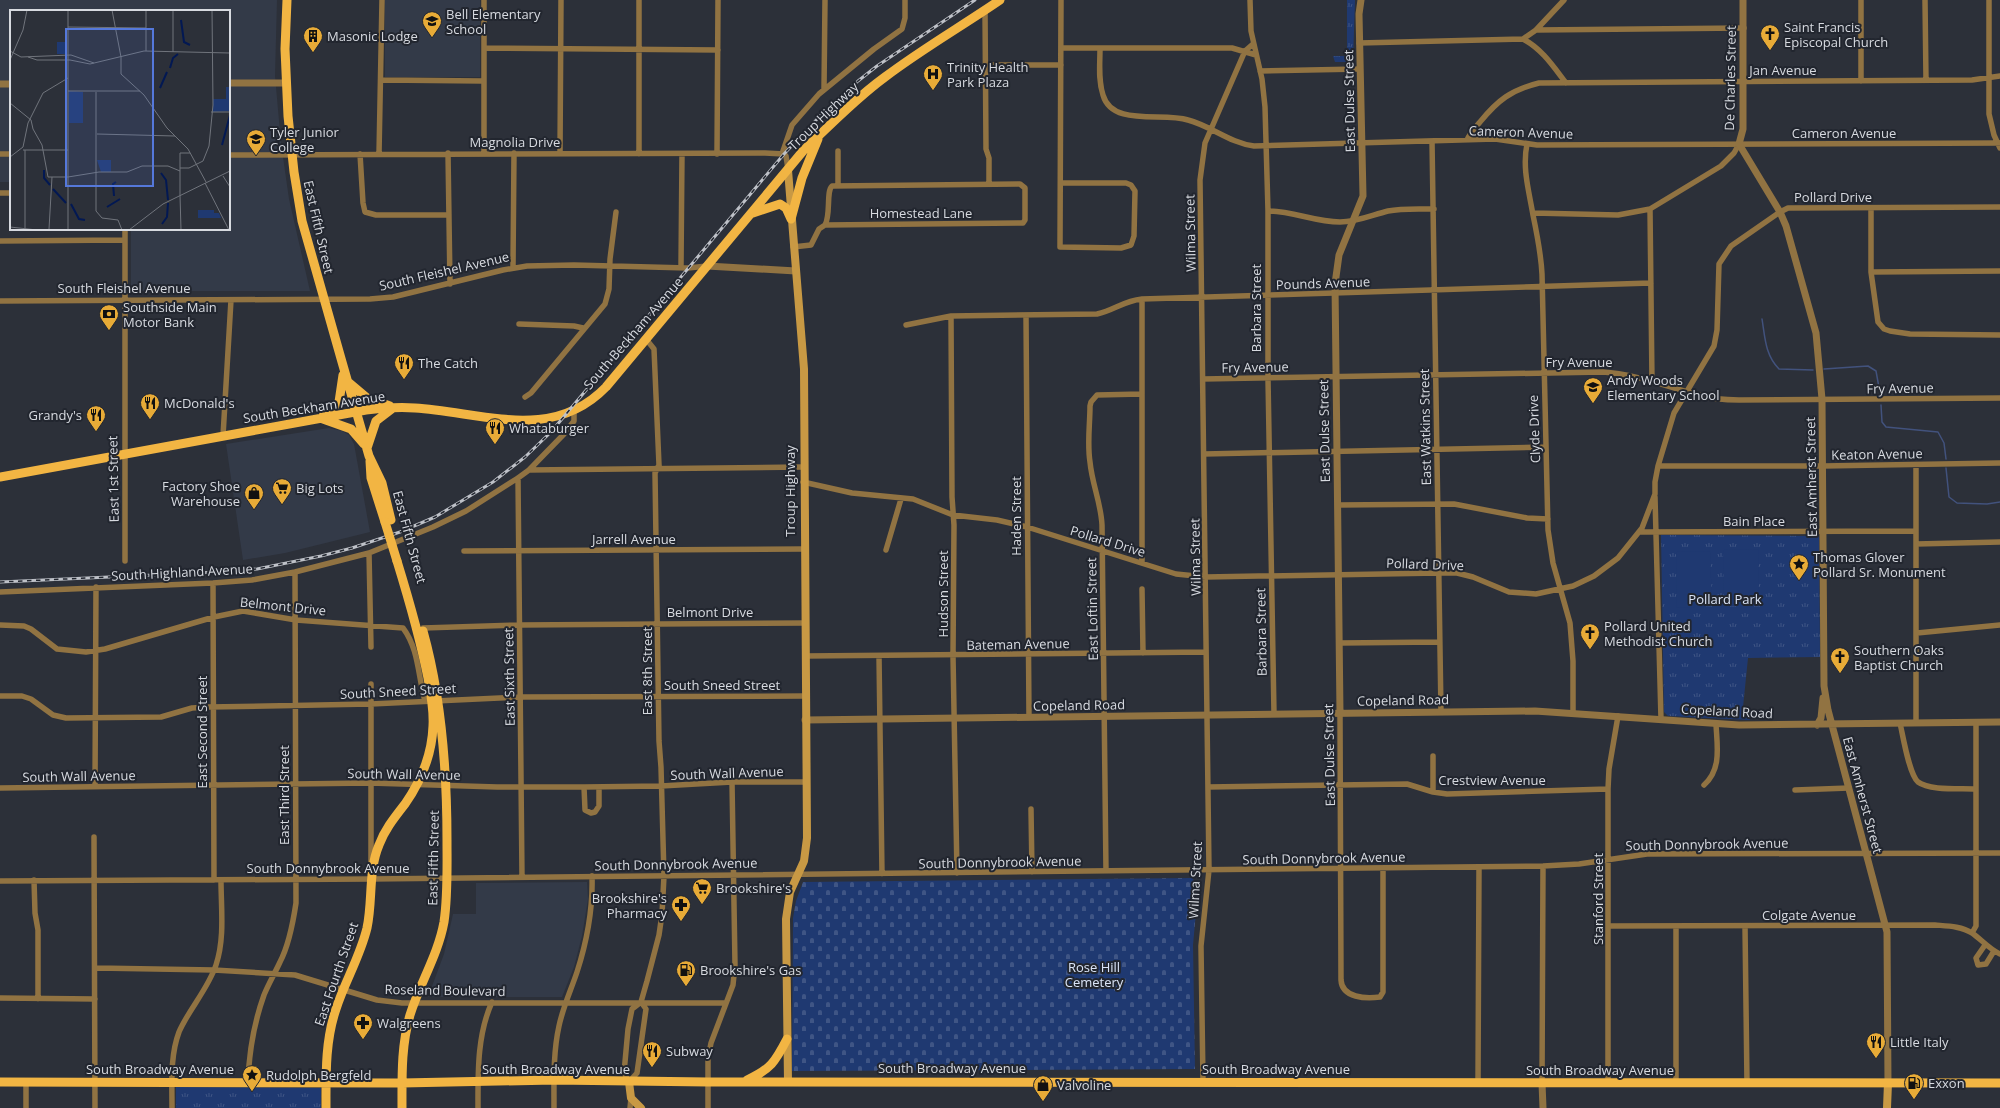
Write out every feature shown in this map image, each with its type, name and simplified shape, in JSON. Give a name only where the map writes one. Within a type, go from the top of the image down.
[{"type":"main road","name":"East Fifth Street","points":[[287,0],[286,83],[292,154],[302,221],[323,300],[368,452]]},
{"type":"main road","name":"Troup Highway","points":[[788,1082],[786,919],[790,892],[804,861],[806,844],[807,782],[805,720],[803,357],[788,170],[820,134],[884,78],[933,43],[1000,0]]},
{"type":"main road","points":[[791,219],[802,178],[820,134]]},
{"type":"main road","name":"South Beckham Avenue","points":[[0,477],[356,412],[393,408],[415,408],[524,420],[548,419],[574,411],[601,392],[788,170]]},
{"type":"main road","points":[[751,214],[780,204],[786,208],[791,219]]},
{"type":"main road","points":[[320,418],[339,402],[344,370]]},
{"type":"main road","points":[[347,381],[367,398],[393,408]]},
{"type":"main road","points":[[393,408],[376,421],[368,452],[371,478],[388,521],[400,560]]},
{"type":"main road","points":[[320,418],[351,429],[368,452]]},
{"type":"main road","name":"East Fifth Street","points":[[400,560],[423,628],[432,701],[433,726],[430,747],[417,785]]},
{"type":"main road","name":"East Fifth Street","points":[[400,560],[420,641],[432,701],[446,786],[447,878],[446,906],[441,934],[432,961],[414,1003],[403,1045],[402,1108]]},
{"type":"main road","name":"East Fourth Street","points":[[326,1108],[326,1083],[330,1032],[335,1010],[355,964],[365,934],[369,918],[372,876],[376,850],[381,838],[417,785]]},
{"type":"main road","points":[[743,1082],[767,1070],[776,1060],[787,1039]]},
{"type":"main road","name":"South Broadway Avenue","points":[[0,1082],[402,1083],[554,1080],[629,1082],[2000,1083]]},
{"type":"main road","points":[[629,1082],[631,1098],[641,1108]]},
{"type":"main road","points":[[1888,1083],[1888,1108]]},
{"type":"street","points":[[379,154],[382,0]]},
{"type":"street","points":[[484,0],[484,153]]},
{"type":"street","points":[[560,154],[561,0]]},
{"type":"street","points":[[639,0],[639,154]]},
{"type":"street","points":[[717,154],[718,0]]},
{"type":"street","points":[[824,90],[825,0]]},
{"type":"street","points":[[788,170],[786,156],[782,154],[788,133],[797,117],[824,90],[874,48],[902,29],[905,18],[905,0]]},
{"type":"street","points":[[1061,0],[1060,247],[1121,248],[1132,245],[1134,236],[1135,191],[1133,187],[1126,183],[1061,183]]},
{"type":"street","name":"Barbara Street","points":[[1250,0],[1251,31],[1264,92],[1266,146],[1268,211],[1267,296],[1269,452],[1274,714]]},
{"type":"street","name":"East Dulse Street","points":[[1360,0],[1359,43],[1363,196],[1339,255],[1335,294],[1336,451],[1340,643],[1341,984],[1353,996],[1374,998],[1380,997],[1383,992],[1383,868]]},
{"type":"street","name":"De Charles Street","points":[[1533,213],[1618,215],[1650,209],[1721,166],[1734,153],[1739,144],[1743,129],[1743,0]]},
{"type":"street","points":[[1861,0],[1862,81]]},
{"type":"street","points":[[1926,0],[1926,80]]},
{"type":"street","points":[[1989,0],[1989,114],[1999,145]]},
{"type":"street","points":[[1359,43],[1523,38],[1536,30],[1562,1]]},
{"type":"street","points":[[794,247],[812,246],[819,229],[825,225],[829,215],[830,188],[838,186],[989,184],[989,158],[986,149],[986,10]]},
{"type":"street","points":[[1536,30],[1744,28]]},
{"type":"street","points":[[1523,38],[1534,45],[1545,56],[1566,83]]},
{"type":"street","name":"Wilma Street","points":[[1203,1082],[1201,946],[1209,870],[1200,180],[1202,158],[1211,130],[1245,51],[1253,44]]},
{"type":"street","points":[[484,48],[718,50]]},
{"type":"street","points":[[1061,48],[1232,48],[1256,55]]},
{"type":"street","name":"Cameron Avenue","points":[[1100,49],[1103,96],[1110,108],[1116,112],[1130,116],[1163,116],[1195,122],[1242,144],[1266,146],[1495,139],[1527,144],[1999,145]]},
{"type":"street","points":[[986,66],[1061,65]]},
{"type":"street","points":[[1260,71],[1360,69]]},
{"type":"street","name":"Jan Avenue","points":[[1467,140],[1489,111],[1503,97],[1512,92],[1539,83],[1972,80],[2000,76]]},
{"type":"street","points":[[381,80],[483,81]]},
{"type":"street","points":[[230,83],[286,83]]},
{"type":"street","name":"East Watkins Street","points":[[1432,141],[1440,712]]},
{"type":"street","name":"Clyde Drive","points":[[1527,144],[1525,155],[1526,174],[1541,258],[1548,519],[1552,557],[1570,623],[1573,713]]},
{"type":"street","name":"East Amherst Street","points":[[1739,144],[1780,212],[1786,226],[1816,333],[1822,399],[1825,692],[1832,725],[1886,926],[1888,1083]]},
{"type":"street","points":[[838,151],[838,186]]},
{"type":"street","points":[[448,153],[450,284]]},
{"type":"street","points":[[513,268],[514,153]]},
{"type":"street","name":"Magnolia Drive","points":[[230,154],[782,154]]},
{"type":"street","points":[[360,154],[363,203],[365,212],[376,215],[449,215]]},
{"type":"street","points":[[681,267],[682,154]]},
{"type":"street","name":"Homestead Lane","points":[[825,225],[1023,223],[1025,220],[1024,186],[1020,184],[989,184]]},
{"type":"street","name":"Pollard Drive","points":[[803,482],[852,493],[913,499],[953,515],[997,520],[1027,527],[1176,574],[1206,577],[1439,572],[1457,573],[1473,577],[1509,592],[1536,594],[1560,590],[1582,582],[1605,569],[1618,558],[1639,532],[1655,494],[1655,482],[1658,466],[1674,413],[1709,356],[1717,337],[1718,264],[1731,246],[1788,208],[2000,207]]},
{"type":"street","points":[[1871,208],[1871,272],[1878,322],[1884,328],[1910,334],[2000,335]]},
{"type":"street","points":[[1268,211],[1292,212],[1326,221],[1353,221],[1388,211],[1434,209]]},
{"type":"street","points":[[1650,209],[1652,381]]},
{"type":"street","points":[[525,397],[531,392],[583,328],[605,304],[609,289],[616,212]]},
{"type":"street","name":"East 1st Street","points":[[125,230],[125,561]]},
{"type":"street","points":[[0,241],[124,240]]},
{"type":"street","name":"South Fleishel Avenue","points":[[0,300],[323,300],[385,298],[450,284],[513,268],[549,264],[681,267],[707,266],[796,271]]},
{"type":"street","points":[[1871,272],[2000,271]]},
{"type":"street","name":"Pounds Avenue","points":[[906,325],[951,316],[1097,314],[1109,311],[1126,301],[1142,299],[1651,283]]},
{"type":"street","points":[[1142,299],[1142,563]]},
{"type":"street","points":[[223,436],[231,300]]},
{"type":"street","name":"Haden Street","points":[[1026,315],[1029,717]]},
{"type":"street","name":"Hudson Street","points":[[951,316],[953,656],[957,873]]},
{"type":"street","points":[[519,324],[574,326],[583,328]]},
{"type":"street","name":"East 8th Street","points":[[641,1002],[646,1009],[637,1073],[629,1082],[624,1073],[628,1029],[632,1009],[641,1002],[659,935],[664,876],[658,697],[655,473],[659,465],[654,349],[646,339]]},
{"type":"street","name":"Fry Avenue","points":[[1203,379],[1618,373],[1719,399],[2000,398]]},
{"type":"street","name":"East Loftin Street","points":[[1106,871],[1101,511],[1093,479],[1088,446],[1091,402],[1097,395],[1103,394],[1142,394]]},
{"type":"street","name":"South Highland Avenue","points":[[0,592],[252,580],[295,572],[369,553],[433,527],[466,511],[518,478],[529,470],[574,421],[574,411]]},
{"type":"street","points":[[1204,454],[1546,446]]},
{"type":"street","name":"Keaton Avenue","points":[[1658,466],[1823,466],[2000,463]]},
{"type":"street","points":[[1916,465],[1916,723]]},
{"type":"street","points":[[529,470],[803,467]]},
{"type":"street","name":"East Sixth Street","points":[[518,478],[522,876]]},
{"type":"street","points":[[1655,494],[1661,719]]},
{"type":"street","points":[[886,550],[901,498]]},
{"type":"street","points":[[1338,505],[1468,505],[1527,518],[1548,519]]},
{"type":"street","name":"Bain Place","points":[[1639,532],[1916,531]]},
{"type":"street","points":[[1916,544],[2000,542]]},
{"type":"street","name":"Jarrell Avenue","points":[[464,552],[804,549]]},
{"type":"street","points":[[369,553],[372,625],[371,647]]},
{"type":"street","name":"East Third Street","points":[[248,1082],[249,1061],[254,1031],[264,997],[273,974],[281,962],[296,903],[295,572]]},
{"type":"street","name":"East Second Street","points":[[212,583],[214,617],[214,880]]},
{"type":"street","points":[[95,786],[97,651],[96,587]]},
{"type":"street","points":[[1142,589],[1143,653]]},
{"type":"street","name":"Belmont Drive","points":[[0,625],[27,627],[57,649],[86,652],[97,651],[214,617],[244,611],[296,620],[403,628],[414,651],[432,701]]},
{"type":"street","name":"Belmont Drive","points":[[423,628],[520,625],[805,623]]},
{"type":"street","points":[[1917,633],[2000,625]]},
{"type":"street","points":[[1340,643],[1439,642]]},
{"type":"street","name":"Bateman Avenue","points":[[805,656],[953,656],[1206,652]]},
{"type":"street","points":[[879,656],[882,874]]},
{"type":"street","name":"East Fourth Street","points":[[371,684],[370,783],[372,876]]},
{"type":"street","points":[[1818,725],[1821,718],[1825,692]]},
{"type":"street","name":"South Sneed Street","points":[[0,696],[22,696],[58,717],[96,718],[161,717],[192,708],[371,704],[521,697],[805,696]]},
{"type":"street","name":"Copeland Road","points":[[805,720],[1535,711],[1716,724],[1832,725],[2000,722]]},
{"type":"street","name":"Stanford Street","points":[[1608,1083],[1608,789],[1609,769],[1618,716]]},
{"type":"street","points":[[1972,933],[1976,926],[1976,722]]},
{"type":"street","points":[[1900,723],[1912,771],[1919,783],[1934,788],[1976,789]]},
{"type":"street","points":[[1704,785],[1712,778],[1717,767],[1716,724]]},
{"type":"street","points":[[1433,756],[1433,792]]},
{"type":"street","points":[[708,1108],[711,1043],[733,985],[735,965],[732,782]]},
{"type":"street","name":"South Wall Avenue","points":[[0,788],[370,783],[446,786],[599,787],[662,786],[732,782],[807,782]]},
{"type":"street","name":"Crestview Avenue","points":[[1208,787],[1407,784],[1433,792],[1447,794],[1608,789]]},
{"type":"street","points":[[584,787],[585,810],[591,813],[595,812],[599,806],[599,787]]},
{"type":"street","points":[[1795,790],[1849,788]]},
{"type":"street","points":[[1031,809],[1032,872]]},
{"type":"street","points":[[94,837],[96,968],[95,1108]]},
{"type":"street","name":"South Donnybrook Avenue","points":[[0,880],[221,880],[372,876],[447,878],[522,876],[664,876],[1209,870],[1341,867],[1479,867],[1579,864],[1647,854],[2000,854]]},
{"type":"street","points":[[1543,866],[1543,1108]]},
{"type":"street","points":[[1478,1083],[1479,867]]},
{"type":"street","points":[[554,1108],[557,1037],[565,1003],[577,973],[585,944],[591,906],[592,876]]},
{"type":"street","points":[[34,880],[35,912],[38,930],[38,999]]},
{"type":"street","points":[[172,1108],[173,1056],[179,1033],[214,970],[221,937],[221,880]]},
{"type":"street","name":"Colgate Avenue","points":[[1609,926],[1942,925],[1960,928],[1972,933],[1985,945],[2000,954]]},
{"type":"street","points":[[1676,926],[1676,1083]]},
{"type":"street","points":[[1744,926],[1747,1082]]},
{"type":"street","points":[[1985,945],[1976,958],[1978,965],[1986,964],[1994,951]]},
{"type":"street","name":"Roseland Boulevard","points":[[96,968],[214,970],[295,975],[377,1000],[414,1003],[726,1003]]},
{"type":"street","points":[[0,998],[95,998]]},
{"type":"street","points":[[478,1108],[478,1081],[481,1041],[486,1014],[492,1002]]},
{"type":"street","points":[[26,1082],[26,1108]]},
{"type":"street","points":[[630,1108],[631,1098]]},
{"type":"shaded area","name":"Tyler Junior College","points":[[0,0],[277,0],[275,76],[281,143],[289,199],[310,291],[131,291],[131,230],[230,230],[230,10],[10,10],[10,182],[0,182]]},
{"type":"shaded area","name":"Bell Elementary School","points":[[385,0],[480,0],[480,77],[385,77]]},
{"type":"shaded area","points":[[329,428],[342,431],[349,435],[354,444],[370,532],[285,553],[243,560],[226,444]]},
{"type":"shaded area","points":[[587,882],[588,899],[582,936],[574,967],[562,997],[428,997],[444,954],[453,914],[476,914],[476,883]]},
{"type":"green space","points":[[1347,0],[1355,0],[1353,60],[1350,62],[1335,62],[1333,56],[1347,56]]},
{"type":"green space","name":"Pollard Park","points":[[1661,535],[1819,536],[1820,657],[1748,658],[1743,707],[1750,708],[1750,720],[1668,716],[1664,712]]},
{"type":"green space","points":[[1758,549],[1759,606],[1724,606],[1723,550]]},
{"type":"green space","points":[[1710,551],[1712,606],[1677,608],[1676,552]]},
{"type":"green space","name":"Rose Hill Cemetery","points":[[1192,878],[1200,887],[1197,907],[1194,907],[1193,911],[1196,912],[1193,945],[1195,1069],[792,1071],[793,918],[796,901],[803,882]]},
{"type":"green space","points":[[176,1087],[321,1088],[321,1108],[176,1108]]},
{"type":"waterway","points":[[1762,319],[1768,352],[1774,364],[1779,369],[1813,370]]},
{"type":"waterway","points":[[1824,369],[1868,366],[1876,371],[1880,393]]},
{"type":"waterway","points":[[1881,405],[1882,422],[1886,427],[1938,432],[1944,443],[1946,459]]},
{"type":"waterway","points":[[1946,468],[1949,497],[1957,503],[1987,504],[2000,502]]},
{"type":"railway","points":[[0,582],[257,569],[352,548],[400,532],[435,517],[493,482],[525,457],[551,432],[784,154],[821,115],[858,81],[877,66],[975,0]]},
{"type":"place","name":"Bell Elementary School","points":[[432,38]]},
{"type":"place","name":"Saint Francis Episcopal Church","points":[[1770,51]]},
{"type":"place","name":"Masonic Lodge","points":[[313,53]]},
{"type":"place","name":"Trinity Health Park Plaza","points":[[933,91]]},
{"type":"place","name":"Tyler Junior College","points":[[256,156]]},
{"type":"place","name":"Southside Main Motor Bank","points":[[109,331]]},
{"type":"place","name":"The Catch","points":[[404,380]]},
{"type":"place","name":"Andy Woods Elementary School","points":[[1593,404]]},
{"type":"place","name":"McDonald's","points":[[150,420]]},
{"type":"place","name":"Grandy's","points":[[96,432]]},
{"type":"place","name":"Whataburger","points":[[495,445]]},
{"type":"place","name":"Big Lots","points":[[282,505]]},
{"type":"place","name":"Factory Shoe Warehouse","points":[[254,510]]},
{"type":"place","name":"Thomas Glover Pollard Sr. Monument","points":[[1799,581]]},
{"type":"place","name":"Pollard United Methodist Church","points":[[1590,650]]},
{"type":"place","name":"Southern Oaks Baptist Church","points":[[1840,674]]},
{"type":"place","name":"Brookshire's","points":[[702,905]]},
{"type":"place","name":"Brookshire's Pharmacy","points":[[681,922]]},
{"type":"place","name":"Brookshire's Gas","points":[[686,987]]},
{"type":"place","name":"Walgreens","points":[[363,1040]]},
{"type":"place","name":"Little Italy","points":[[1876,1059]]},
{"type":"place","name":"Subway","points":[[652,1068]]},
{"type":"place","name":"Rudolph Bergfeld","points":[[252,1092]]},
{"type":"place","name":"Exxon","points":[[1914,1100]]},
{"type":"place","name":"Valvoline","points":[[1043,1102]]}]
